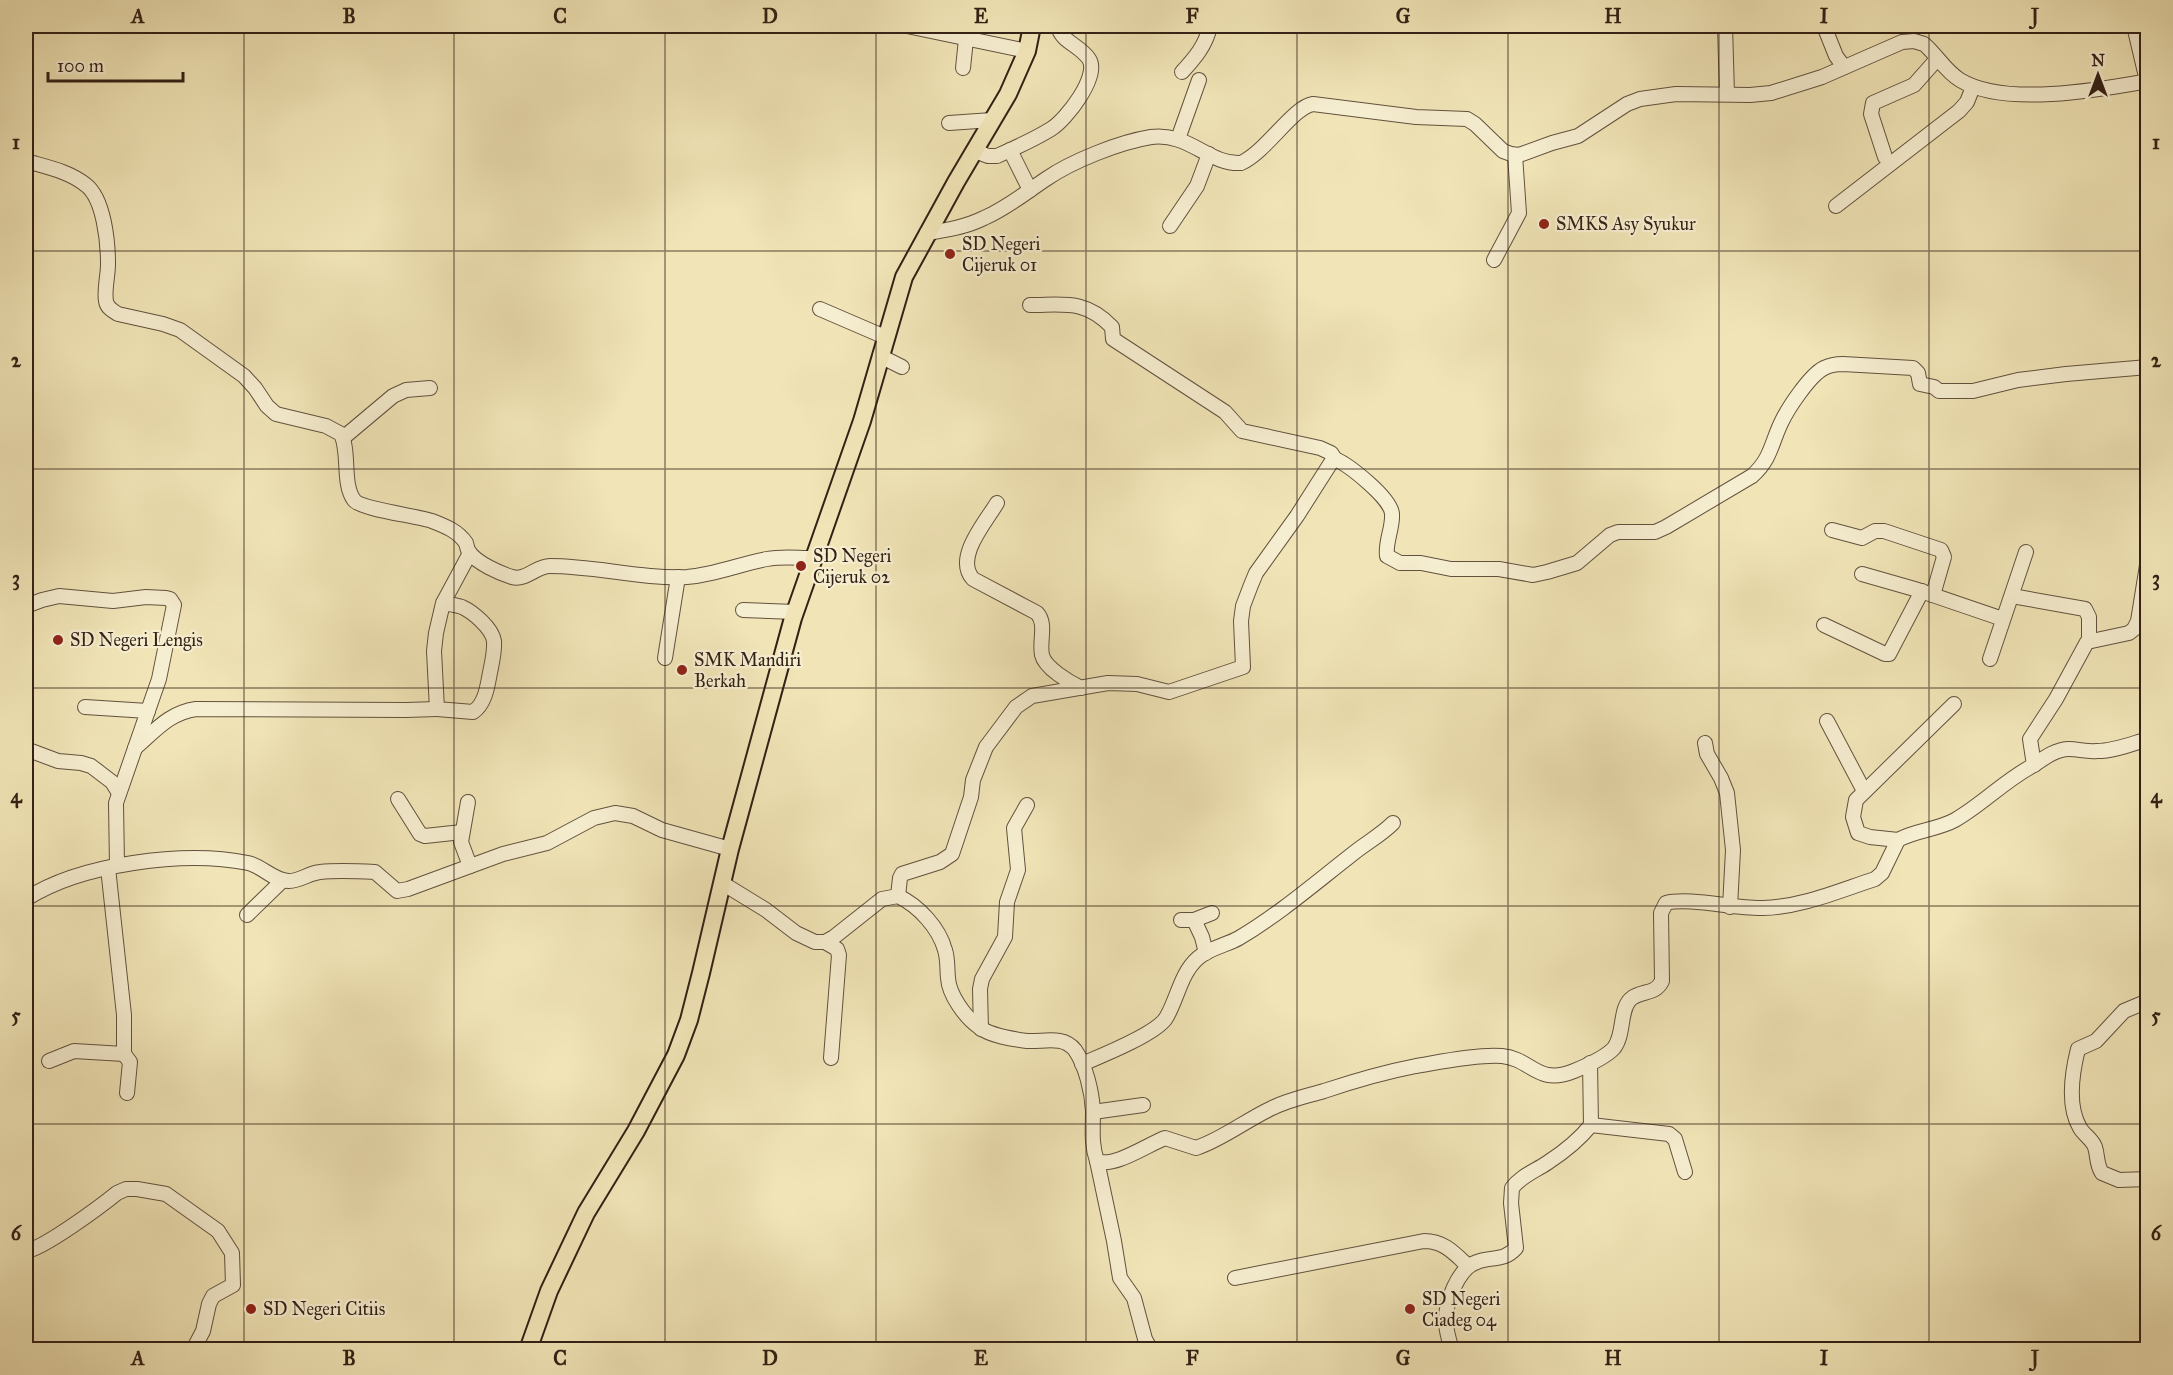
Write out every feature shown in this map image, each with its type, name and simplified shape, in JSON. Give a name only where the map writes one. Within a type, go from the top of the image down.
[{"type":"main road","points":[[528,1350],[549,1291],[586,1213],[672,1065],[689,1020],[735,827],[795,612],[812,558],[862,421],[904,277],[1008,93],[1027,51],[1032,26]]},
{"type":"street","points":[[907,26],[1027,51]]},
{"type":"street","points":[[975,151],[992,156],[1010,150],[1052,129],[1061,122],[1086,86],[1091,71],[1088,58],[1060,34],[1058,26]]},
{"type":"street","points":[[1182,72],[1198,54],[1210,26]]},
{"type":"street","points":[[1725,26],[1726,94]]},
{"type":"street","points":[[1824,26],[1836,56],[1844,67]]},
{"type":"street","points":[[927,233],[976,222],[1011,204],[1056,173],[1103,151],[1152,137],[1169,136],[1220,158],[1241,163],[1250,158],[1302,108],[1312,104],[1416,117],[1467,119],[1503,151],[1515,155],[1578,136],[1627,104],[1640,99],[1676,94],[1771,93],[1810,81],[1884,48],[1908,41],[1924,44],[1953,76],[1973,87],[2003,93],[2063,93],[2147,81],[2134,26]]},
{"type":"street","points":[[963,68],[966,39]]},
{"type":"street","points":[[1885,158],[1871,114],[1873,104],[1914,85],[1937,59]]},
{"type":"street","points":[[1178,139],[1198,80]]},
{"type":"street","points":[[1836,206],[1959,111],[1967,102],[1973,87]]},
{"type":"street","points":[[949,123],[992,120]]},
{"type":"street","points":[[1010,150],[1030,190]]},
{"type":"street","points":[[1494,260],[1519,213],[1515,155]]},
{"type":"street","points":[[1170,226],[1220,158]]},
{"type":"street","points":[[26,161],[79,179],[89,187],[96,198],[107,249],[106,302],[112,311],[118,315],[163,324],[180,330],[244,376],[276,414],[326,426],[341,434],[344,438],[352,498],[361,506],[416,517],[446,526],[461,538],[470,553],[501,573],[518,578],[535,569],[547,566],[678,577],[702,575],[773,558],[812,558]]},
{"type":"street","points":[[1030,305],[1078,304],[1112,327],[1113,339],[1225,412],[1239,429],[1320,448],[1331,453],[1335,459],[1350,468],[1374,489],[1391,509],[1392,520],[1386,549],[1387,556],[1393,561],[1430,564],[1451,569],[1499,569],[1533,575],[1577,563],[1610,535],[1618,532],[1655,532],[1688,516],[1752,476],[1760,469],[1767,457],[1781,423],[1794,402],[1822,368],[1843,364],[1913,368],[1918,373],[1920,384],[1934,387],[1939,391],[1952,392],[1972,391],[2018,380],[2148,367]]},
{"type":"street","points":[[820,309],[885,337]]},
{"type":"street","points":[[880,356],[901,370],[908,353]]},
{"type":"street","points":[[344,438],[393,396],[406,390],[429,388]]},
{"type":"street","points":[[898,896],[902,874],[940,862],[952,854],[986,747],[1016,707],[1032,696],[1108,683],[1124,683],[1169,692],[1242,667],[1241,621],[1243,606],[1251,585],[1335,459]]},
{"type":"street","points":[[997,503],[966,555],[968,573],[973,579],[1037,613],[1041,620],[1042,657],[1054,670],[1081,688]]},
{"type":"street","points":[[1824,625],[1889,654],[1927,593],[1944,557],[1941,550],[1884,531],[1875,531],[1862,537],[1832,530]]},
{"type":"street","points":[[1990,659],[2026,552]]},
{"type":"street","points":[[437,708],[434,651],[443,603],[470,553]]},
{"type":"street","points":[[2089,641],[2129,633],[2134,629],[2138,621],[2148,559]]},
{"type":"street","points":[[1862,574],[2003,619]]},
{"type":"street","points":[[665,658],[678,577]]},
{"type":"street","points":[[26,606],[59,596],[113,601],[146,597],[170,599],[174,609],[166,633],[159,679],[116,803],[113,866],[124,1015],[124,1054],[130,1062],[127,1094]]},
{"type":"street","points":[[2012,596],[2085,609],[2089,617],[2089,641],[2030,740],[2034,765]]},
{"type":"street","points":[[134,749],[170,718],[181,711],[196,708],[406,710],[437,708],[473,712],[477,709],[486,691],[493,661],[494,639],[490,631],[463,607],[443,603]]},
{"type":"street","points":[[744,610],[795,612]]},
{"type":"street","points":[[1954,704],[1856,800],[1853,817],[1858,832],[1870,837],[1898,840],[1954,820],[1991,796],[2006,781],[2051,754],[2069,749],[2098,752],[2148,739]]},
{"type":"street","points":[[85,707],[148,711]]},
{"type":"street","points":[[1827,721],[1864,791]]},
{"type":"street","points":[[1705,742],[1707,754],[1721,778],[1726,793],[1733,850],[1730,907]]},
{"type":"street","points":[[26,749],[58,761],[91,766],[112,782],[119,793]]},
{"type":"street","points":[[398,799],[420,834],[425,836],[462,832]]},
{"type":"street","points":[[467,860],[461,842],[468,802]]},
{"type":"street","points":[[981,1029],[982,979],[1005,937],[1007,902],[1018,870],[1014,828],[1027,805]]},
{"type":"street","points":[[26,899],[39,891],[70,879],[113,866],[181,860],[229,860],[254,865],[283,880],[297,880],[312,873],[375,872],[397,891],[408,889],[467,860],[547,843],[594,818],[615,813],[633,816],[662,830],[730,849]]},
{"type":"street","points":[[1082,1064],[1158,1027],[1167,1016],[1182,979],[1196,960],[1239,938],[1263,922],[1350,855],[1376,839],[1393,823]]},
{"type":"street","points":[[1096,1161],[1109,1163],[1165,1138],[1196,1148],[1287,1102],[1365,1078],[1417,1066],[1498,1055],[1518,1061],[1540,1074],[1556,1075],[1573,1071],[1613,1050],[1622,1031],[1623,1016],[1628,1002],[1632,998],[1652,992],[1662,981],[1660,913],[1666,903],[1761,908],[1792,905],[1875,879],[1882,873],[1898,840]]},
{"type":"street","points":[[247,915],[283,880]]},
{"type":"street","points":[[722,883],[766,910],[804,938],[815,942],[825,942],[837,949],[839,955],[831,1058]]},
{"type":"street","points":[[825,942],[850,926],[874,904],[882,899],[898,896],[914,905],[940,938],[945,950],[950,989],[967,1014],[981,1029],[1009,1038],[1028,1041],[1059,1041],[1069,1044],[1082,1064],[1093,1112],[1092,1140],[1120,1278],[1134,1298],[1145,1338],[1151,1350]]},
{"type":"street","points":[[1206,953],[1202,938],[1188,920],[1212,912]]},
{"type":"street","points":[[2148,1001],[2124,1011],[2096,1041],[2078,1049],[2072,1105],[2080,1130],[2093,1144],[2096,1162],[2102,1173],[2119,1180],[2148,1179]]},
{"type":"street","points":[[49,1061],[74,1051],[124,1054]]},
{"type":"street","points":[[1452,1350],[1446,1323],[1448,1307],[1456,1285],[1468,1266],[1509,1255],[1516,1248],[1511,1203],[1512,1188],[1524,1177],[1581,1138],[1591,1125],[1590,1063]]},
{"type":"street","points":[[1093,1112],[1143,1105]]},
{"type":"street","points":[[1591,1125],[1669,1134],[1675,1139],[1685,1172]]},
{"type":"street","points":[[26,1251],[48,1242],[126,1189],[166,1194],[218,1231],[232,1253],[233,1285],[213,1296],[203,1331],[193,1350]]},
{"type":"street","points":[[1235,1278],[1424,1241],[1433,1241],[1447,1246],[1468,1266]]},
{"type":"place","name":"SMKS Asy Syukur","points":[[1544,224]]},
{"type":"place","name":"SD Negeri Cijeruk 01","points":[[950,254]]},
{"type":"place","name":"SD Negeri Cijeruk 02","points":[[801,566]]},
{"type":"place","name":"SD Negeri Lengis","points":[[58,640]]},
{"type":"place","name":"SMK Mandiri Berkah","points":[[682,670]]},
{"type":"place","name":"SD Negeri Citiis","points":[[251,1309]]},
{"type":"place","name":"SD Negeri Ciadeg 04","points":[[1410,1309]]}]
